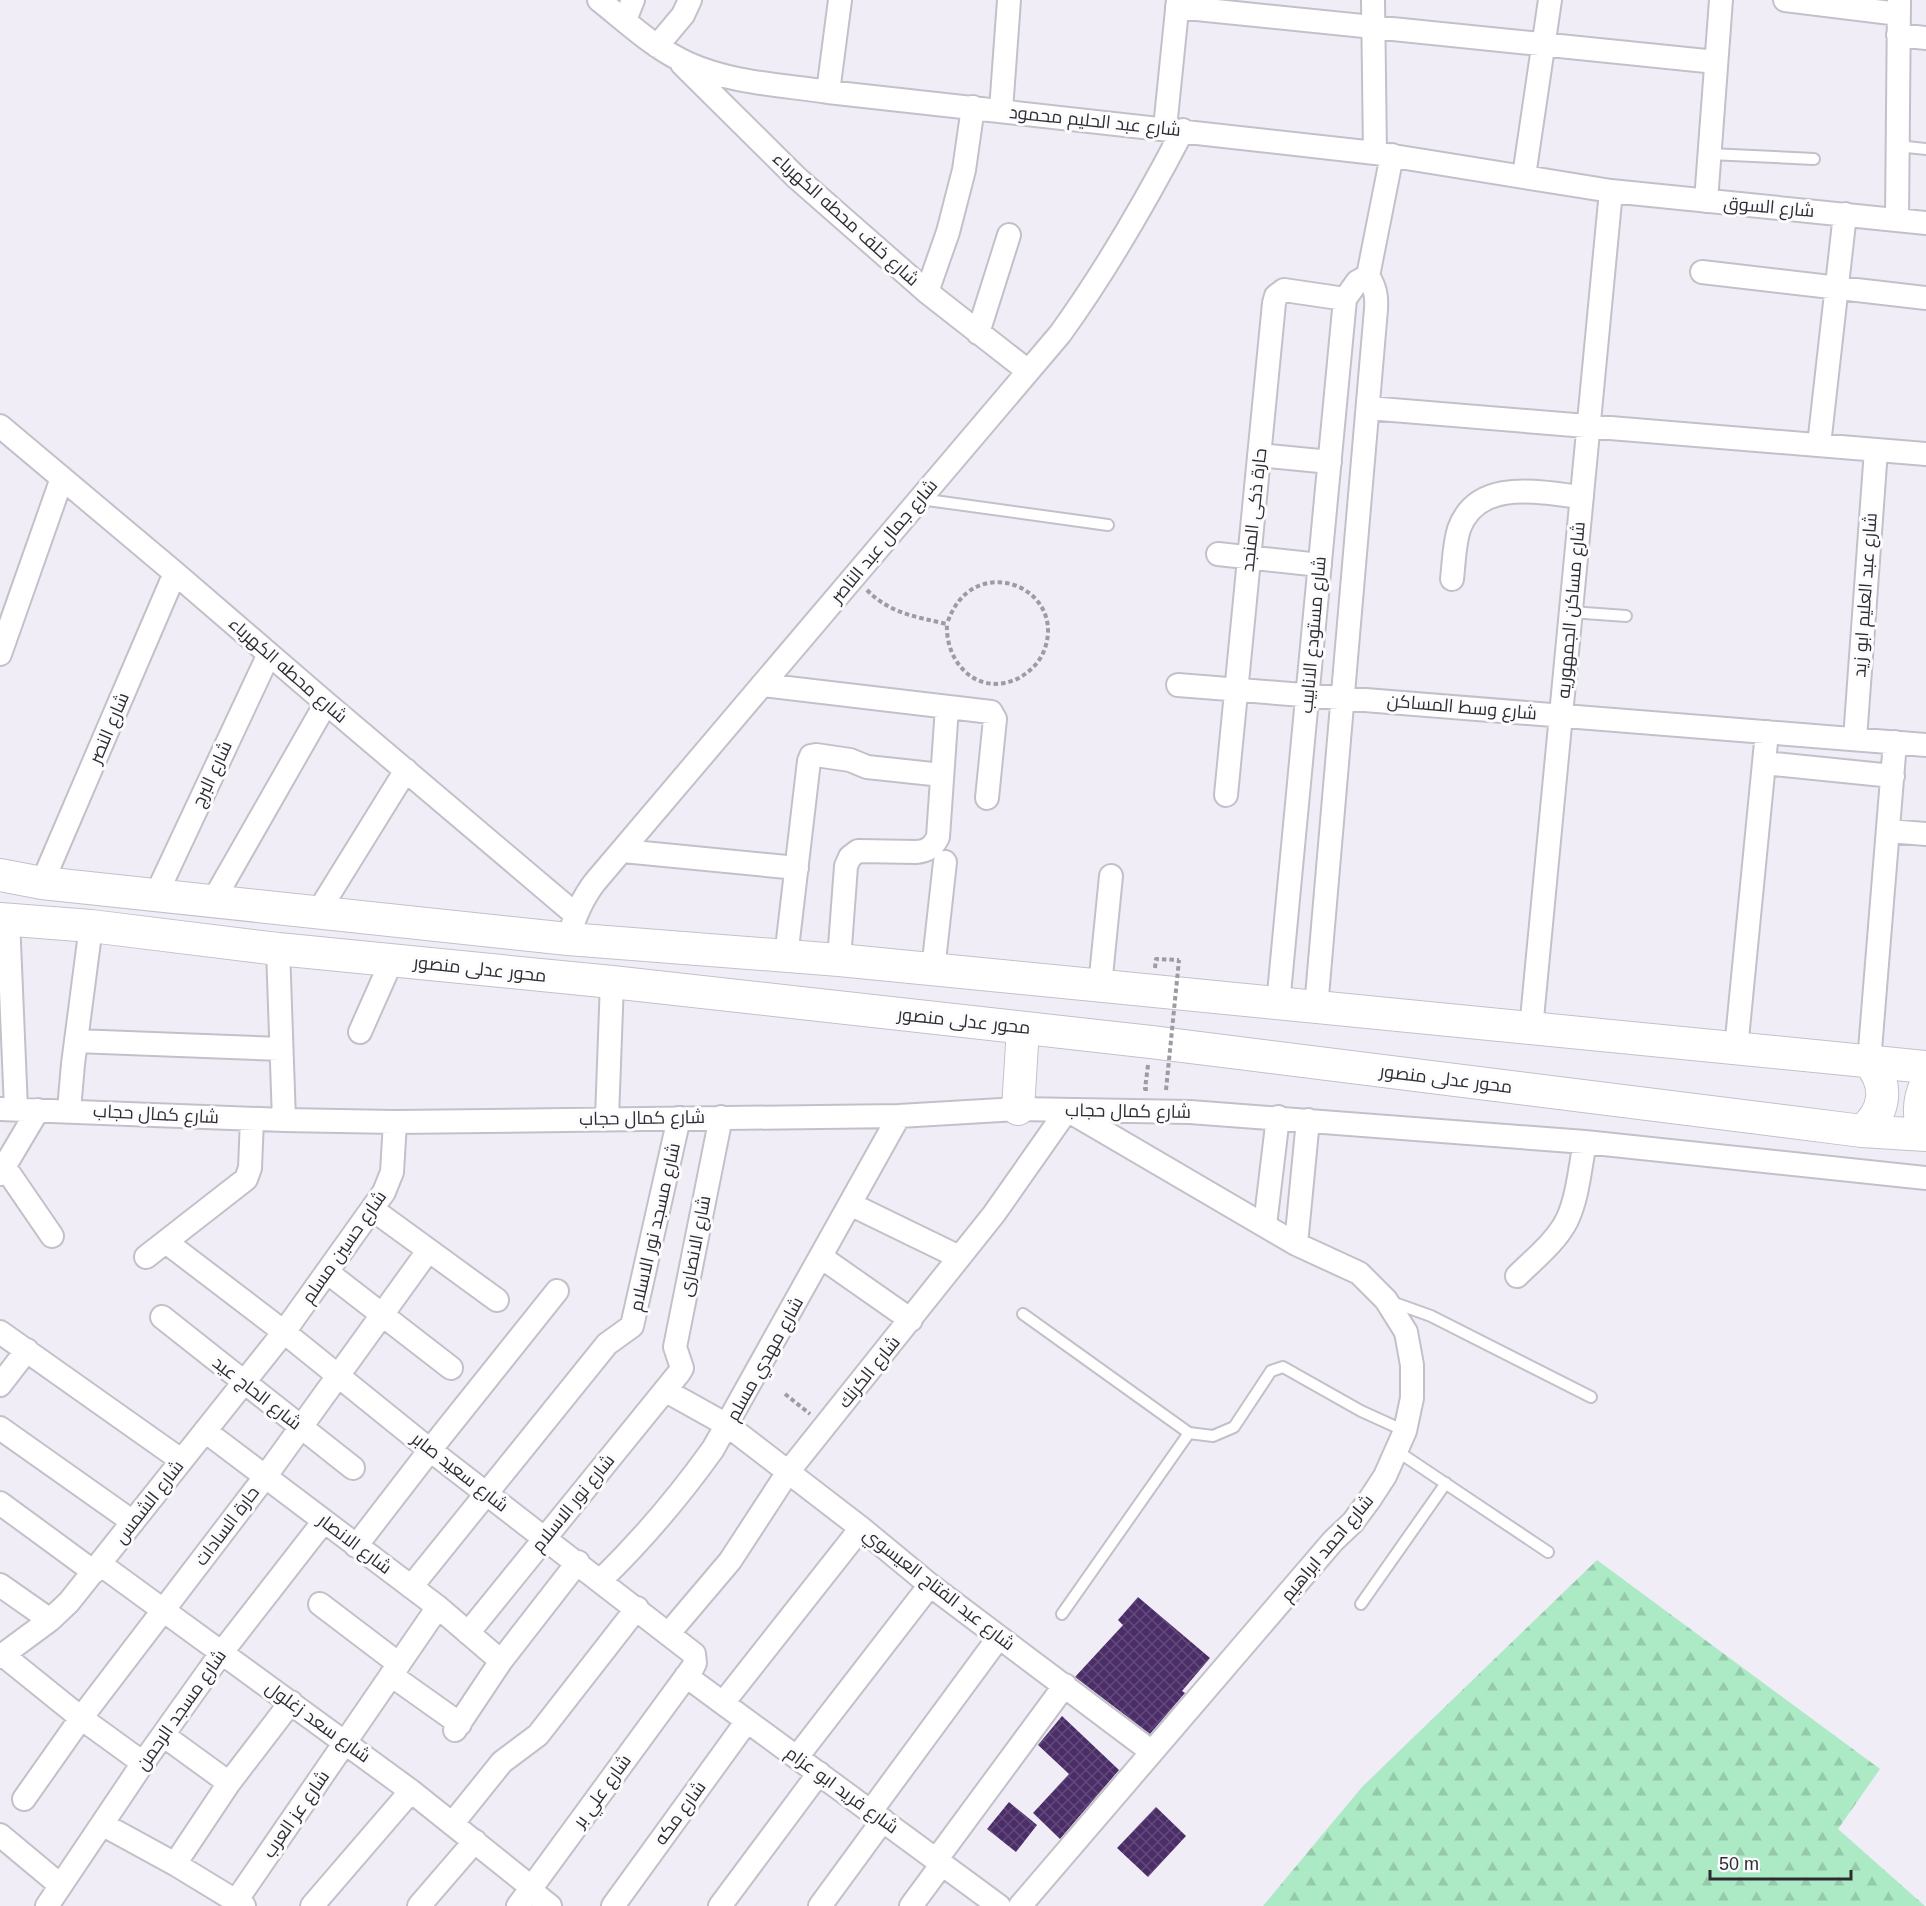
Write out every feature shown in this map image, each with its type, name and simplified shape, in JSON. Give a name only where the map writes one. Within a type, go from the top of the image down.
[{"type":"main road","points":[[0,875],[42,883],[318,912],[572,927],[786,957],[839,960],[1926,1067]]},
{"type":"main road","name":"محور عدلى منصور","points":[[4,919],[91,926],[278,949],[612,982],[1023,1028],[1862,1131],[1926,1135]]},
{"type":"main road","points":[[1018,1109],[1023,1028]]},
{"type":"main road","points":[[1862,1131],[1876,1117],[1883,1098],[1880,1079],[1869,1062]]},
{"type":"main road","points":[[1926,1084],[1919,1104],[1921,1125],[1926,1135]]},
{"type":"street","name":"شارع عبد الحليم محمود","points":[[599,0],[629,10],[665,51],[690,64],[716,73],[828,92],[1383,154],[1611,191]]},
{"type":"street","points":[[665,51],[690,0]]},
{"type":"street","points":[[1001,110],[1009,0]]},
{"type":"street","name":"شارع مستودع الانابيب","points":[[1316,1008],[1377,297],[1368,276],[1383,154],[1372,27],[1372,0]]},
{"type":"street","points":[[1524,176],[1550,0]]},
{"type":"street","points":[[1706,201],[1721,0]]},
{"type":"street","points":[[1785,0],[1899,17],[1926,38]]},
{"type":"street","points":[[828,92],[835,1]]},
{"type":"street","points":[[1174,129],[1178,4],[1270,8],[1372,27],[1716,62]]},
{"type":"street","points":[[1897,219],[1899,17]]},
{"type":"street","name":"شارع خلف محطه الكهرباء","points":[[665,51],[797,178],[927,292],[1028,371]]},
{"type":"street","points":[[927,292],[948,232],[959,190],[973,107]]},
{"type":"street","name":"شارع جمال عبد الناصر","points":[[572,927],[589,890],[1060,334],[1088,295],[1139,214],[1174,129]]},
{"type":"street","name":"شارع السوق","points":[[1611,191],[1926,223]]},
{"type":"street","name":"شارع مساكن الجمهوريه","points":[[1531,1029],[1611,191]]},
{"type":"street","points":[[1819,445],[1845,214]]},
{"type":"street","points":[[978,333],[1009,235]]},
{"type":"street","points":[[1702,272],[1926,298]]},
{"type":"street","points":[[1345,299],[1357,282],[1368,276]]},
{"type":"street","name":"حارة ذكى المنجد","points":[[1226,795],[1276,296],[1284,290],[1345,299]]},
{"type":"street","name":"شارع مستودع الانابيب","points":[[1278,1004],[1345,299]]},
{"type":"street","points":[[1368,408],[1926,454]]},
{"type":"street","name":"شارع محطه الكهرباء","points":[[0,426],[406,770],[572,927]]},
{"type":"street","name":"شارع عبد العليم ابو زيد","points":[[1855,739],[1876,450]]},
{"type":"street","points":[[1259,455],[1330,462]]},
{"type":"street","points":[[0,654],[6,616],[62,478]]},
{"type":"street","points":[[1452,579],[1456,541],[1460,527],[1478,503],[1506,492],[1582,497]]},
{"type":"street","points":[[1218,554],[1320,565]]},
{"type":"street","name":"شارع النصر","points":[[42,883],[176,573]]},
{"type":"street","name":"شارع البرج","points":[[156,895],[269,654]]},
{"type":"street","points":[[762,685],[989,712],[995,716],[987,798]]},
{"type":"street","name":"شارع وسط المساكن","points":[[1178,685],[1926,745]]},
{"type":"street","points":[[213,901],[326,703]]},
{"type":"street","points":[[839,960],[846,866],[850,857],[858,851],[926,851],[934,846],[938,837],[947,707]]},
{"type":"street","points":[[1736,1049],[1767,732]]},
{"type":"street","points":[[1869,1062],[1895,742]]},
{"type":"street","points":[[786,957],[811,756],[850,760],[867,768],[942,775]]},
{"type":"street","points":[[1764,763],[1893,776]]},
{"type":"street","points":[[318,912],[406,770]]},
{"type":"street","points":[[1888,831],[1926,834]]},
{"type":"street","points":[[623,851],[797,868]]},
{"type":"street","points":[[933,970],[945,862]]},
{"type":"street","points":[[1100,986],[1111,876]]},
{"type":"street","points":[[4,919],[15,1109],[2,1170],[51,1236]]},
{"type":"street","points":[[69,1110],[91,926]]},
{"type":"street","points":[[278,949],[284,1120]]},
{"type":"street","points":[[360,1032],[392,960]]},
{"type":"street","points":[[607,1118],[612,982]]},
{"type":"street","points":[[76,1041],[281,1049]]},
{"type":"street","name":"شارع كمال حجاب","points":[[15,1109],[252,1119],[395,1122],[899,1116],[1018,1109],[1190,1112],[1585,1142],[1926,1178]]},
{"type":"street","name":"شارع احمد ابراهيم","points":[[1020,1906],[1334,1541],[1353,1522],[1385,1476],[1401,1441],[1412,1398],[1412,1365],[1406,1332],[1386,1300],[1359,1273],[1296,1244],[1067,1110]]},
{"type":"street","name":"شارع الكرنك","points":[[669,1633],[730,1561],[788,1472],[994,1214],[1067,1110]]},
{"type":"street","name":"شارع مهدي مسلم","points":[[601,1580],[642,1540],[680,1496],[713,1449],[899,1116]]},
{"type":"street","name":"شارع الانصارى","points":[[673,1382],[682,1368],[675,1347],[721,1117]]},
{"type":"street","points":[[1265,1225],[1278,1117]]},
{"type":"street","name":"شارع مسجد نور الاسلام","points":[[485,1492],[607,1344],[629,1330],[634,1321],[679,1118]]},
{"type":"street","points":[[146,1257],[246,1179],[250,1168],[252,1119]]},
{"type":"street","points":[[1296,1244],[1308,1120]]},
{"type":"street","name":"شارع حسين مسلم","points":[[284,1332],[384,1192],[392,1172],[395,1122]]},
{"type":"street","points":[[1517,1276],[1553,1240],[1567,1220],[1585,1142]]},
{"type":"street","points":[[850,1204],[959,1257]]},
{"type":"street","points":[[372,1209],[496,1300]]},
{"type":"street","name":"شارع سعيد صابر","points":[[166,1242],[284,1332],[430,1450],[669,1633],[694,1654],[695,1663],[686,1676]]},
{"type":"street","name":"حارة السادات","points":[[24,1799],[81,1718],[265,1477],[428,1251]]},
{"type":"street","points":[[821,1257],[911,1320]]},
{"type":"street","points":[[327,1272],[451,1368]]},
{"type":"street","points":[[357,1545],[557,1292]]},
{"type":"street","name":"شارع الحاج عيد","points":[[162,1317],[353,1468]]},
{"type":"street","points":[[0,1332],[182,1460]]},
{"type":"street","name":"شارع الشمس","points":[[2,1656],[50,1620],[69,1602],[284,1332]]},
{"type":"street","points":[[0,1385],[27,1350]]},
{"type":"street","name":"شارع عبد الفتاح العيسوي","points":[[673,1382],[861,1528],[930,1585],[1152,1752]]},
{"type":"street","name":"شارع نور الاسلام","points":[[468,1633],[673,1382]]},
{"type":"street","points":[[0,1428],[133,1522]]},
{"type":"street","name":"شارع الانصار","points":[[205,1431],[438,1607],[501,1661]]},
{"type":"street","points":[[411,1587],[485,1492]]},
{"type":"street","name":"شارع سعد زغلول","points":[[0,1503],[163,1610],[291,1702],[475,1841],[526,1894],[550,1906]]},
{"type":"street","name":"شارع مسجد الرحمن","points":[[55,1899],[143,1763],[222,1652],[324,1521]]},
{"type":"street","points":[[723,1703],[861,1528]]},
{"type":"street","points":[[320,1604],[457,1727],[501,1661],[578,1562]]},
{"type":"street","points":[[0,1585],[50,1620]]},
{"type":"street","points":[[796,1757],[930,1585]]},
{"type":"street","name":"شارع عز العرب","points":[[240,1904],[345,1742],[438,1607]]},
{"type":"street","points":[[452,1824],[502,1762],[538,1735],[637,1608]]},
{"type":"street","points":[[820,1906],[877,1816],[999,1637]]},
{"type":"street","points":[[2,1656],[143,1763]]},
{"type":"street","name":"شارع فريد ابو عزام","points":[[686,1676],[999,1906]]},
{"type":"street","name":"شارع علي بر","points":[[526,1894],[686,1676]]},
{"type":"street","points":[[911,1906],[939,1862],[1065,1685]]},
{"type":"street","points":[[175,1864],[229,1783],[291,1702]]},
{"type":"street","name":"شارع مكه","points":[[613,1906],[747,1721]]},
{"type":"street","points":[[163,1735],[229,1783]]},
{"type":"street","points":[[720,1906],[819,1773]]},
{"type":"street","points":[[312,1906],[411,1791]]},
{"type":"street","points":[[102,1824],[175,1864],[240,1904]]},
{"type":"street","points":[[0,1835],[55,1899]]},
{"type":"street","points":[[419,1906],[475,1841]]},
{"type":"lane","points":[[1898,146],[1926,149]]},
{"type":"lane","points":[[1710,154],[1814,159]]},
{"type":"lane","points":[[920,499],[1108,525]]},
{"type":"lane","points":[[1571,612],[1626,616]]},
{"type":"lane","points":[[1386,1300],[1431,1316],[1591,1397]]},
{"type":"lane","points":[[1023,1314],[1189,1433],[1213,1436],[1234,1427],[1271,1371],[1283,1367],[1361,1411],[1401,1441],[1446,1483],[1548,1552]]},
{"type":"lane","points":[[1062,1614],[1189,1433]]},
{"type":"lane","points":[[1361,1604],[1446,1483]]},
{"type":"path","points":[[854,577],[876,599],[890,608],[906,615],[947,624]]},
{"type":"path","points":[[1006,582],[1030,593],[1039,603],[1047,621],[1047,641],[1036,665],[1026,674],[1015,680],[988,683],[975,679],[955,662],[946,637],[947,624],[958,600],[968,591],[980,585],[1006,582]]},
{"type":"path","points":[[1156,958],[1179,960],[1166,1090]]},
{"type":"path","points":[[785,1394],[824,1426]]},
{"type":"green space","points":[[1597,1560],[1880,1769],[1838,1829],[1925,1906],[1263,1906],[1362,1787]]},
{"type":"building","points":[[1138,1597],[1210,1658],[1182,1691],[1185,1693],[1150,1734],[1075,1677],[1123,1625],[1118,1620]]},
{"type":"building","points":[[1062,1716],[1119,1770],[1060,1839],[1033,1813],[1069,1774],[1038,1745]]},
{"type":"building","points":[[1009,1802],[1037,1825],[1016,1852],[987,1829]]},
{"type":"building","points":[[1156,1807],[1186,1836],[1148,1877],[1117,1848]]}]
